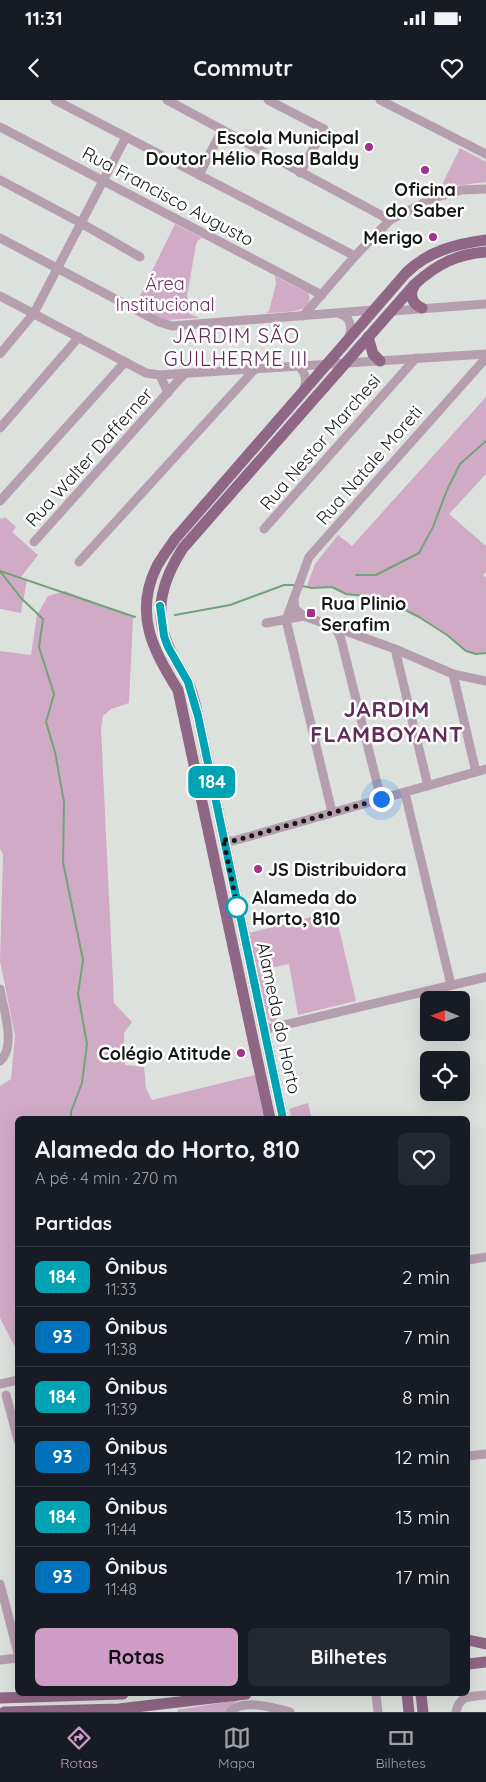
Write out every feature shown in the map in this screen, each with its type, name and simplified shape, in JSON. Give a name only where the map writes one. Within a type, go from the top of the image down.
[{"type":"main road","name":"Alameda do Horto","points":[[269,1116],[178,690],[154,649],[147,620],[150,587],[156,569],[175,539],[406,273],[420,260],[446,248],[486,240]]},
{"type":"main road","name":"Alameda do Horto","points":[[282,1116],[192,693],[166,641],[162,625],[160,606],[166,577],[183,548],[415,284],[435,267],[462,256],[486,252]]},
{"type":"main road","points":[[415,284],[411,291],[411,297],[420,309]]},
{"type":"main road","points":[[379,303],[390,296],[396,298],[396,307]]},
{"type":"main road","points":[[368,337],[373,354],[385,361]]},
{"type":"main road","points":[[246,1006],[252,1026],[259,1031],[263,1030]]},
{"type":"main road","points":[[470,1640],[486,1644]]},
{"type":"main road","points":[[470,1664],[486,1662]]},
{"type":"main road","points":[[0,1698],[61,1696]]},
{"type":"main road","points":[[4,1712],[100,1710],[228,1696]]},
{"type":"main road","points":[[408,1696],[409,1712]]},
{"type":"main road","points":[[421,1696],[423,1712]]},
{"type":"street","points":[[56,100],[355,256]]},
{"type":"street","points":[[167,100],[390,220]]},
{"type":"street","points":[[268,100],[324,129],[300,173]]},
{"type":"street","points":[[380,100],[486,154]]},
{"type":"street","name":"Rua Francisco Augusto","points":[[0,127],[322,295]]},
{"type":"street","points":[[198,175],[222,130]]},
{"type":"street","points":[[0,354],[34,313],[126,136]]},
{"type":"street","points":[[0,180],[140,257]]},
{"type":"street","points":[[303,316],[355,256],[390,220],[431,199],[462,190],[486,188]]},
{"type":"street","points":[[0,238],[159,322],[172,326],[340,314],[379,303]]},
{"type":"street","points":[[0,296],[146,373],[160,375],[486,354]]},
{"type":"street","points":[[396,307],[420,309],[486,304]]},
{"type":"street","points":[[340,314],[345,315],[350,320],[351,331],[349,338]]},
{"type":"street","points":[[0,428],[79,337]]},
{"type":"street","points":[[462,355],[468,363],[468,376]]},
{"type":"street","name":"Rua Nestor Marchesi","points":[[264,530],[416,358]]},
{"type":"street","name":"Rua Natale Moreti","points":[[286,620],[309,557],[486,358]]},
{"type":"street","name":"Rua Nestor Marchesi","points":[[385,361],[396,368],[399,377]]},
{"type":"street","points":[[0,501],[125,362]]},
{"type":"street","points":[[299,366],[306,377],[304,389]]},
{"type":"street","points":[[79,562],[255,369]]},
{"type":"street","points":[[227,371],[234,378],[238,387]]},
{"type":"street","name":"Rua Walter Dafferner","points":[[34,542],[185,373]]},
{"type":"street","name":"Rua Walter Dafferner","points":[[160,375],[168,393]]},
{"type":"street","points":[[295,596],[295,609],[304,616],[395,649],[453,674],[486,681]]},
{"type":"street","points":[[266,623],[304,616]]},
{"type":"street","points":[[286,620],[332,812]]},
{"type":"street","points":[[335,627],[340,635],[381,799]]},
{"type":"street","points":[[347,663],[347,652],[350,643],[361,636]]},
{"type":"street","points":[[395,649],[428,786]]},
{"type":"street","points":[[402,675],[406,665],[412,660],[419,659]]},
{"type":"street","points":[[453,674],[476,772]]},
{"type":"street","points":[[459,700],[460,687],[467,680],[474,679]]},
{"type":"street","points":[[223,838],[233,841],[486,770]]},
{"type":"street","points":[[405,793],[451,985]]},
{"type":"street","points":[[263,1030],[486,977]]},
{"type":"street","points":[[0,989],[1,1005],[9,1038],[7,1052],[2,1059]]},
{"type":"street","points":[[470,1260],[486,1257]]},
{"type":"street","points":[[0,1384],[15,1381]]},
{"type":"street","points":[[6,1395],[15,1429]]},
{"type":"street","points":[[470,1456],[486,1454]]},
{"type":"street","points":[[0,1584],[15,1642]]},
{"type":"street","points":[[0,1660],[15,1658]]},
{"type":"street","points":[[456,1712],[459,1702],[464,1698],[486,1694]]},
{"type":"street","points":[[376,1696],[378,1712]]},
{"type":"street","points":[[231,1711],[234,1708],[254,1705],[290,1712]]},
{"type":"green space","points":[[460,148],[486,162],[486,182],[455,186],[439,191]]},
{"type":"green space","name":"Área Institucional","points":[[175,224],[202,238],[198,240],[196,245],[187,296],[190,314],[200,318],[164,320],[136,304]]},
{"type":"green space","points":[[275,276],[308,293],[310,300],[307,305],[295,311],[266,313],[269,311],[276,284]]},
{"type":"green space","points":[[486,397],[486,474],[449,514],[486,546],[486,572],[483,575],[486,578],[486,653],[476,654],[466,651],[447,635],[409,611],[388,601],[374,597],[346,594],[332,587],[312,588],[307,586],[315,564],[338,535],[352,546]]},
{"type":"green space","points":[[5,517],[16,527],[12,532],[38,555],[21,577],[27,580],[21,613],[0,609],[0,518]]},
{"type":"green space","points":[[65,591],[133,617],[129,703],[111,709],[103,716],[101,729],[114,1003],[132,1022],[124,1033],[125,1065],[144,1067],[146,1088],[152,1100],[255,1075],[263,1116],[15,1116],[15,1347],[0,1318],[0,1086],[11,1079],[15,1036],[0,961],[3,855],[0,848],[0,651],[31,655],[37,615],[48,596]]},
{"type":"green space","points":[[335,911],[356,1001],[298,1015],[289,964],[266,969],[277,1022],[271,1022],[268,1019],[249,933]]},
{"type":"green space","points":[[308,1103],[311,1116],[291,1116],[289,1109]]},
{"type":"green space","points":[[238,1700],[226,1712],[178,1712],[177,1710]]},
{"type":"waterway","points":[[356,575],[376,575],[419,553],[433,527],[447,490],[460,464],[486,441]]},
{"type":"waterway","points":[[0,571],[21,598],[43,619],[39,647],[54,694],[46,722],[55,752],[64,802],[63,862],[83,960],[78,994],[87,1044],[82,1083],[71,1116]]},
{"type":"waterway","points":[[0,571],[135,617]]},
{"type":"waterway","points":[[175,615],[230,605],[284,585],[294,585]]},
{"type":"waterway","points":[[302,586],[312,588],[332,587],[346,594],[374,597],[388,601],[419,617],[447,635],[466,651],[476,654],[486,653]]},
{"type":"bus line","name":"184","points":[[160,606],[164,636],[168,647],[188,682],[198,716],[282,1116]]},
{"type":"place","name":"Escola Municipal Doutor Hélio Rosa Baldy","points":[[369,147]]},
{"type":"place","name":"Oficina do Saber","points":[[425,170]]},
{"type":"place","name":"Merigo","points":[[433,237]]},
{"type":"place","name":"Rua Plinio Serafim","points":[[311,613]]},
{"type":"place","name":"JS Distribuidora","points":[[258,869]]},
{"type":"place","name":"Alameda do Horto, 810","points":[[237,907]]},
{"type":"place","name":"Colégio Atitude","points":[[241,1053]]},
{"type":"district","name":"JARDIM SÃO GUILHERME III","points":[[236,346]]},
{"type":"district","name":"JARDIM FLAMBOYANT","points":[[387,722]]},
{"type":"route","points":[[237,907],[239,915],[223,838],[233,841],[381,799]]}]
